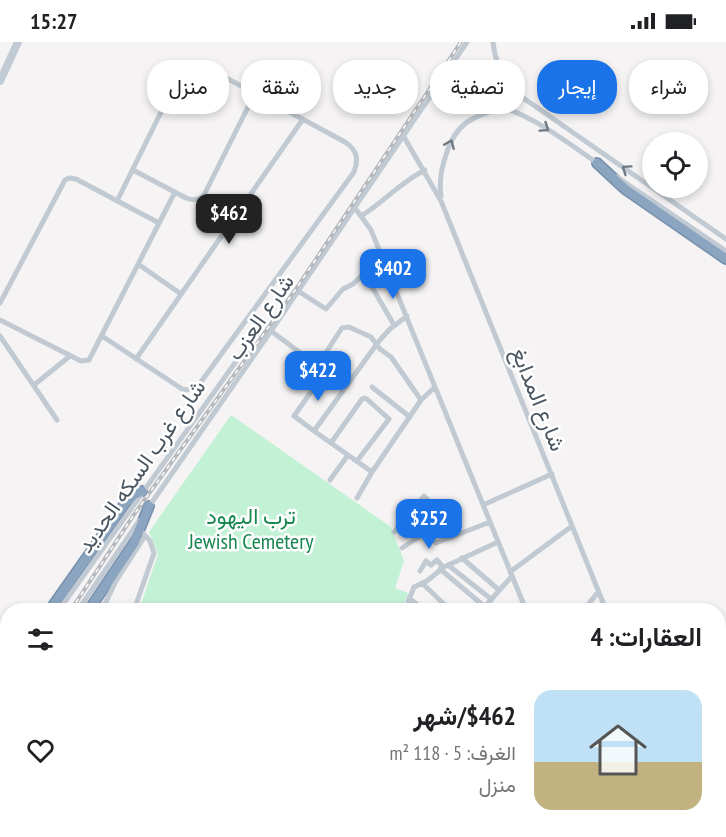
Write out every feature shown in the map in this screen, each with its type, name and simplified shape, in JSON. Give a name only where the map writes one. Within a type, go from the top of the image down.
[{"type":"highway","points":[[597,163],[619,185],[726,259]]},
{"type":"highway","points":[[55,603],[126,502],[142,491]]},
{"type":"highway","points":[[94,603],[140,531],[149,506]]},
{"type":"street","points":[[0,81],[18,42]]},
{"type":"street","name":"شارع العزب","points":[[455,60],[467,42]]},
{"type":"street","points":[[493,42],[497,60]]},
{"type":"street","points":[[117,201],[186,67],[191,64],[204,66],[241,86]]},
{"type":"street","name":"شارع العزب","points":[[149,506],[430,97]]},
{"type":"street","points":[[525,99],[726,239]]},
{"type":"street","points":[[133,170],[191,200],[196,200],[204,195],[244,114]]},
{"type":"street","points":[[102,336],[182,389],[193,389],[198,386],[354,172],[357,164],[357,155],[352,147],[294,114]]},
{"type":"street","name":"شارع المدابغ","points":[[441,201],[441,171],[452,137],[464,124],[485,114]]},
{"type":"street","points":[[520,114],[533,119],[726,251]]},
{"type":"street","points":[[136,359],[303,119]]},
{"type":"street","name":"شارع المدابغ","points":[[404,136],[441,201],[603,603]]},
{"type":"street","points":[[361,216],[406,179],[424,170]]},
{"type":"street","points":[[0,303],[65,180],[76,179],[159,223]]},
{"type":"street","points":[[0,319],[83,362],[89,360],[175,192]]},
{"type":"street","points":[[355,208],[369,226],[382,256],[523,603]]},
{"type":"street","points":[[298,291],[326,309],[343,289],[353,285],[382,256]]},
{"type":"street","points":[[138,264],[181,294]]},
{"type":"street","points":[[372,287],[394,325]]},
{"type":"street","points":[[314,431],[376,344],[394,325],[407,316]]},
{"type":"street","points":[[317,366],[345,327],[366,334],[395,361],[421,400]]},
{"type":"street","points":[[271,331],[346,387]]},
{"type":"street","points":[[0,336],[57,420]]},
{"type":"street","name":"شارع غرب السكه الحديد","points":[[64,603],[242,353],[246,351],[253,356]]},
{"type":"street","points":[[34,385],[70,356]]},
{"type":"street","points":[[325,372],[294,416],[372,471]]},
{"type":"street","points":[[372,387],[410,417]]},
{"type":"street","points":[[357,498],[372,471],[421,400],[435,387]]},
{"type":"street","points":[[330,443],[362,399],[368,400],[389,419],[357,461]]},
{"type":"street","points":[[330,480],[348,455]]},
{"type":"street","points":[[483,506],[552,474]]},
{"type":"street","points":[[394,532],[423,496],[440,513],[454,536]]},
{"type":"street","points":[[402,548],[425,533],[424,529],[440,513]]},
{"type":"street","points":[[436,543],[490,522]]},
{"type":"street","points":[[488,603],[511,574],[572,526]]},
{"type":"street","points":[[83,603],[140,531]]},
{"type":"street","points":[[105,603],[140,531]]},
{"type":"street","points":[[137,603],[154,558],[153,548],[140,531]]},
{"type":"street","points":[[407,603],[413,588],[444,567],[498,542]]},
{"type":"street","points":[[462,558],[499,590]]},
{"type":"street","points":[[420,571],[426,561],[432,565],[437,560],[477,603]]},
{"type":"street","points":[[444,567],[491,600]]},
{"type":"street","points":[[422,583],[443,603]]},
{"type":"street","points":[[590,603],[598,592]]},
{"type":"street","points":[[409,598],[415,603]]},
{"type":"green space","name":"ترب اليهود Jewish Cemetery","points":[[231,415],[391,527],[404,561],[395,588],[408,593],[404,603],[141,603],[158,554],[149,532]]},
{"type":"railway","points":[[76,603],[135,513],[296,289],[461,42]]}]
